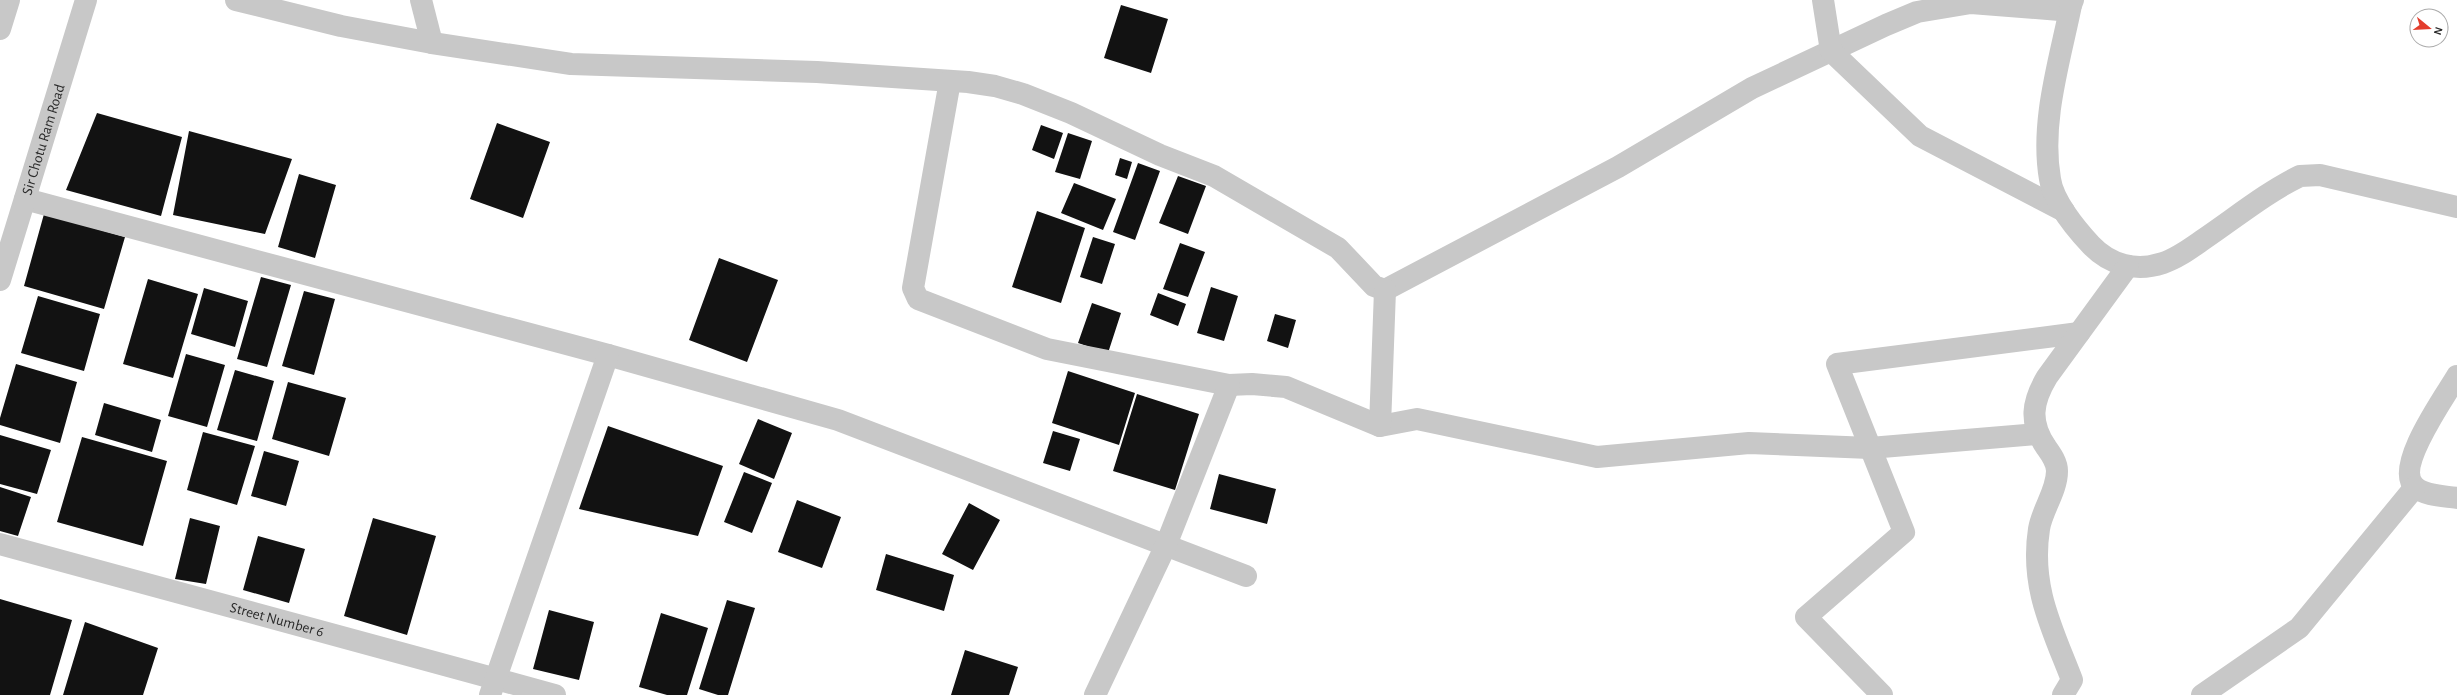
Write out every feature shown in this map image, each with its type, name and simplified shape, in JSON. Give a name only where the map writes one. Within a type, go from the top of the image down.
[{"type":"street","points":[[0,29],[9,0]]},
{"type":"street","name":"Sir Chotu Ram Road","points":[[0,280],[86,0]]},
{"type":"street","points":[[236,0],[341,26],[432,43],[571,64],[817,72],[950,81],[995,86],[1022,94],[1071,113],[1160,155],[1214,176],[1338,248],[1374,286],[1385,290],[1618,167],[1752,88],[1892,22],[1917,12],[1943,6],[1971,3],[2060,10],[2072,3]]},
{"type":"street","points":[[421,0],[432,43]]},
{"type":"street","points":[[1823,0],[1831,51],[1920,136],[2064,211]]},
{"type":"street","points":[[2072,3],[2050,115],[2050,180],[2064,211],[2100,254],[2128,266],[2142,267],[2176,258],[2300,176],[2320,175],[2457,207]]},
{"type":"street","points":[[950,81],[913,288],[918,299],[1046,349],[1229,385],[1252,384],[1286,387],[1380,426],[1417,419],[1597,457],[1749,443],[1870,448],[2037,434]]},
{"type":"street","points":[[25,199],[608,354],[838,420],[1246,576]]},
{"type":"street","points":[[2063,695],[2072,680],[2041,601],[2037,574],[2039,529],[2057,472],[2052,456],[2037,434],[2034,419],[2039,390],[2128,266]]},
{"type":"street","points":[[1380,426],[1385,290]]},
{"type":"street","points":[[1882,695],[1806,617],[1904,532],[1837,364],[2079,333]]},
{"type":"street","points":[[493,687],[608,354]]},
{"type":"street","points":[[2457,376],[2420,438],[2410,464],[2411,481],[2415,487],[2426,492],[2457,498]]},
{"type":"street","points":[[1095,695],[1166,546],[1229,385]]},
{"type":"street","points":[[2202,695],[2299,628],[2415,487]]},
{"type":"street","name":"Street Number 6","points":[[0,544],[493,687],[554,695]]},
{"type":"building","points":[[1121,5],[1168,19],[1151,73],[1104,58]]},
{"type":"building","points":[[97,113],[182,137],[161,216],[66,190]]},
{"type":"building","points":[[497,123],[550,142],[523,218],[470,199]]},
{"type":"building","points":[[1041,125],[1063,133],[1054,159],[1032,150]]},
{"type":"building","points":[[189,131],[292,159],[265,234],[173,215]]},
{"type":"building","points":[[1068,133],[1092,141],[1080,179],[1055,172]]},
{"type":"building","points":[[1120,158],[1132,162],[1127,179],[1115,175]]},
{"type":"building","points":[[1138,163],[1160,171],[1135,240],[1113,232]]},
{"type":"building","points":[[299,174],[336,185],[315,258],[278,247]]},
{"type":"building","points":[[1178,176],[1206,186],[1188,234],[1159,223]]},
{"type":"building","points":[[1074,183],[1116,199],[1103,230],[1061,213]]},
{"type":"building","points":[[1037,211],[1085,228],[1061,303],[1012,287]]},
{"type":"building","points":[[44,214],[125,237],[104,309],[24,286]]},
{"type":"building","points":[[1093,237],[1115,244],[1102,284],[1080,277]]},
{"type":"building","points":[[1180,243],[1205,252],[1188,297],[1163,289]]},
{"type":"building","points":[[719,258],[778,280],[747,362],[689,340]]},
{"type":"building","points":[[261,277],[291,285],[267,367],[237,359]]},
{"type":"building","points":[[148,279],[198,294],[173,378],[123,364]]},
{"type":"building","points":[[1211,287],[1238,296],[1224,341],[1197,333]]},
{"type":"building","points":[[204,288],[248,301],[235,347],[191,334]]},
{"type":"building","points":[[304,291],[335,299],[314,375],[282,366]]},
{"type":"building","points":[[1158,293],[1186,304],[1178,326],[1150,315]]},
{"type":"building","points":[[38,296],[100,314],[84,371],[21,353]]},
{"type":"building","points":[[1092,303],[1121,313],[1108,353],[1078,343]]},
{"type":"building","points":[[1275,314],[1296,320],[1288,348],[1267,341]]},
{"type":"building","points":[[186,354],[225,365],[207,427],[168,416]]},
{"type":"building","points":[[16,364],[77,382],[60,443],[0,425],[0,418]]},
{"type":"building","points":[[235,370],[274,381],[257,441],[217,430]]},
{"type":"building","points":[[1068,371],[1135,393],[1119,445],[1052,423]]},
{"type":"building","points":[[288,382],[346,398],[329,456],[272,439]]},
{"type":"building","points":[[1137,394],[1199,414],[1175,490],[1113,471]]},
{"type":"building","points":[[104,403],[161,420],[152,452],[95,435]]},
{"type":"building","points":[[758,419],[792,433],[774,479],[739,464]]},
{"type":"building","points":[[608,426],[723,466],[698,536],[579,509]]},
{"type":"building","points":[[1053,431],[1080,439],[1070,471],[1043,463]]},
{"type":"building","points":[[203,432],[255,446],[237,505],[187,490]]},
{"type":"building","points":[[0,435],[51,450],[37,494],[0,484]]},
{"type":"building","points":[[82,437],[167,461],[143,546],[57,522]]},
{"type":"building","points":[[264,451],[299,461],[286,506],[251,496]]},
{"type":"building","points":[[744,472],[772,483],[752,533],[724,522]]},
{"type":"building","points":[[1219,474],[1276,489],[1267,524],[1210,509]]},
{"type":"building","points":[[0,487],[31,497],[18,536],[0,531]]},
{"type":"building","points":[[797,500],[841,517],[822,568],[778,552]]},
{"type":"building","points":[[969,503],[1000,520],[973,570],[942,554]]},
{"type":"building","points":[[190,518],[220,526],[206,584],[175,579]]},
{"type":"building","points":[[373,518],[436,536],[407,635],[344,616]]},
{"type":"building","points":[[258,536],[305,549],[289,603],[243,590]]},
{"type":"building","points":[[886,554],[954,575],[944,611],[876,590]]},
{"type":"building","points":[[0,599],[72,620],[50,695],[0,695]]},
{"type":"building","points":[[727,600],[755,608],[728,695],[718,695],[699,689]]},
{"type":"building","points":[[549,610],[594,622],[579,680],[533,669]]},
{"type":"building","points":[[661,613],[708,628],[687,695],[667,695],[639,687]]},
{"type":"building","points":[[85,622],[158,648],[143,695],[63,695]]},
{"type":"building","points":[[965,650],[1018,667],[1009,695],[951,695]]}]
